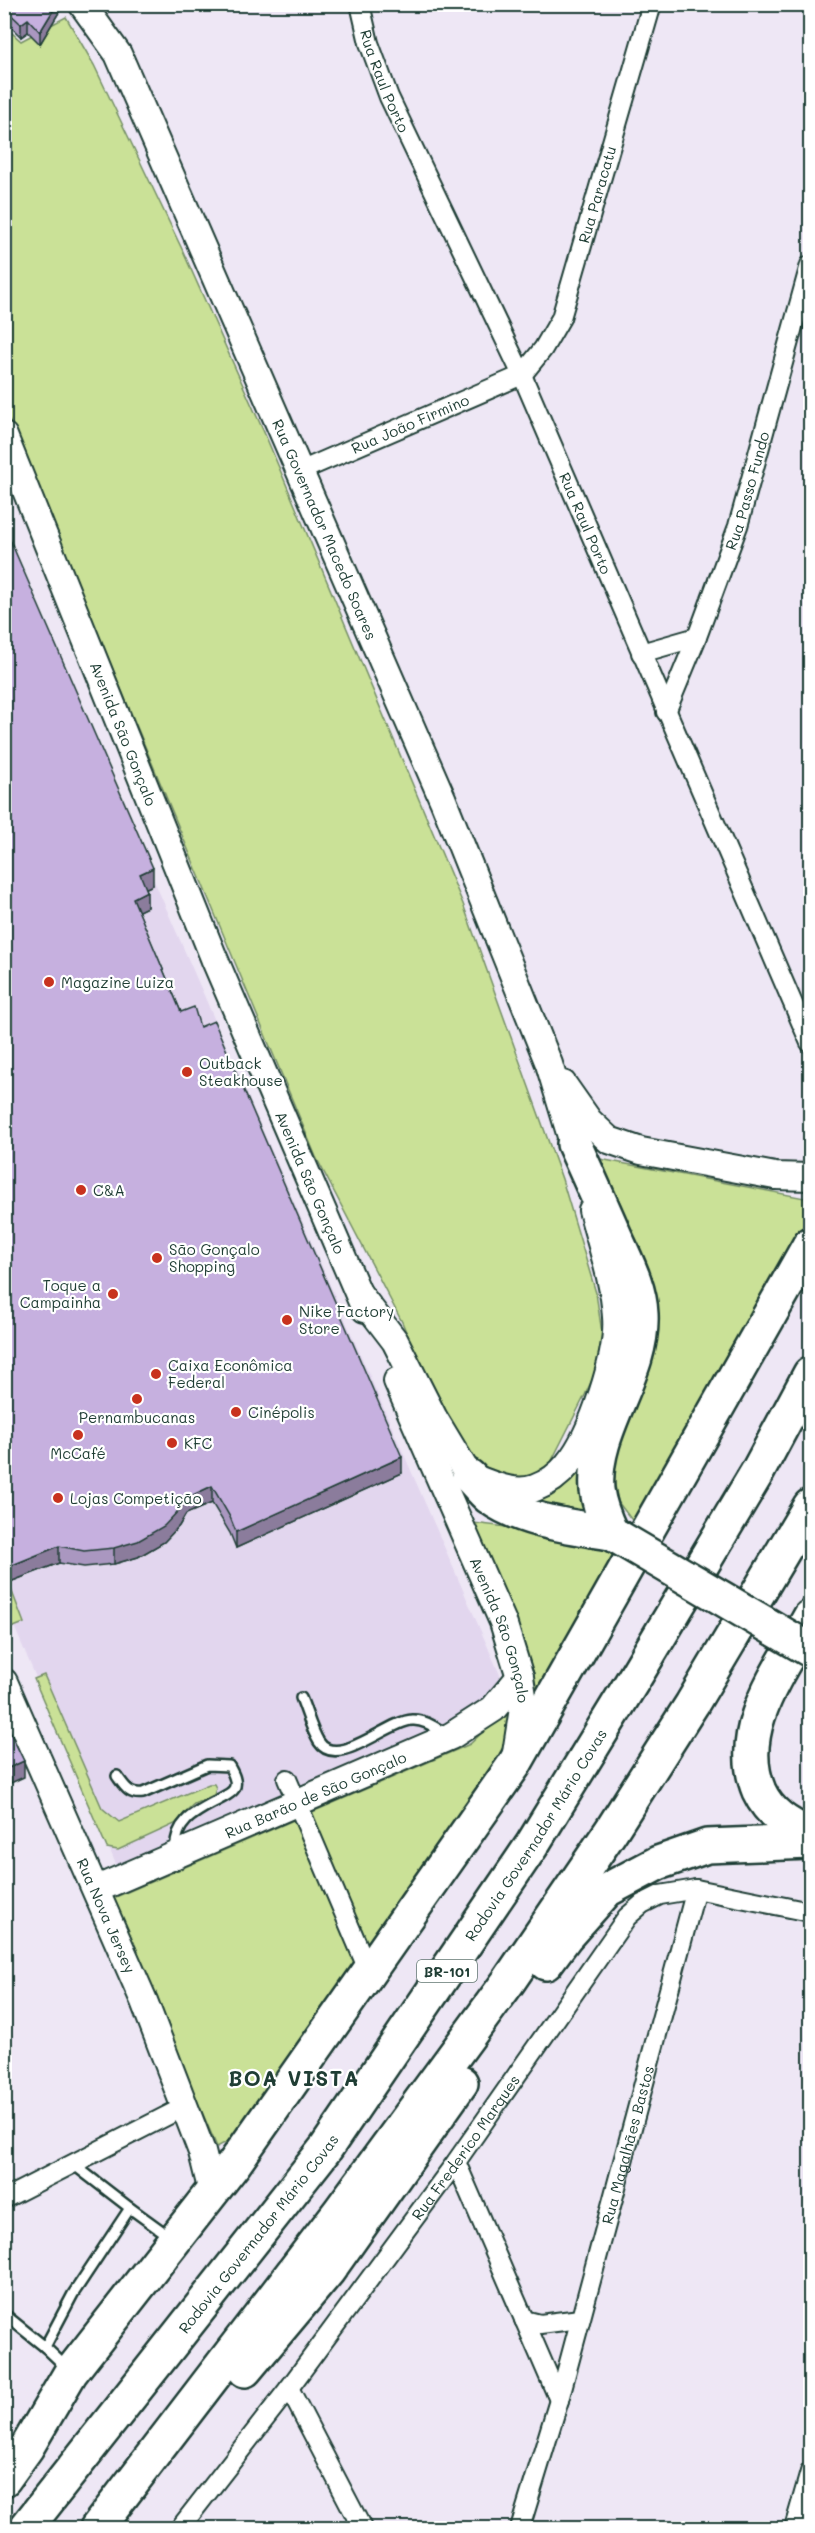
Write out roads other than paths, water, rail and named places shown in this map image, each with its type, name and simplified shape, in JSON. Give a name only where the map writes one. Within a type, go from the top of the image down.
[{"type":"highway","points":[[574,1144],[636,1283],[641,1313],[640,1335],[630,1377],[603,1442],[597,1466],[597,1491],[603,1514],[615,1535]]},
{"type":"highway","points":[[4,2479],[27,2447],[71,2372],[234,2164],[514,1766],[810,1244]]},
{"type":"highway","name":"Rodovia Governador Mário Covas","points":[[26,2529],[326,2148],[452,1964],[532,1845],[635,1677],[759,1471],[810,1374]]},
{"type":"highway","points":[[469,1476],[489,1497],[513,1509],[548,1522],[615,1535],[810,1650]]},
{"type":"highway","points":[[97,2529],[340,2211],[508,1982],[611,1832],[692,1704],[810,1506]]},
{"type":"highway","points":[[810,1617],[772,1684],[756,1719],[750,1750],[754,1777],[764,1803],[792,1827],[810,1834]]},
{"type":"highway","points":[[150,2461],[243,2372],[328,2271],[566,1935],[607,1890],[658,1863],[707,1846],[810,1842]]},
{"type":"main road","name":"Rua Governador Macedo Soares","points":[[82,4],[118,54],[298,472],[443,800],[549,1064],[574,1144],[611,1284],[616,1318],[613,1356],[596,1413],[569,1463],[550,1481],[534,1489],[512,1491],[469,1476]]},
{"type":"main road","name":"Avenida São Gonçalo","points":[[4,436],[214,958],[499,1614],[520,1677],[524,1702],[514,1766]]},
{"type":"main road","name":"Rua Governador Macedo Soares","points":[[549,1064],[590,1121],[609,1140],[641,1151],[775,1176],[810,1177]]},
{"type":"main road","points":[[359,1294],[395,1341],[434,1418],[469,1476]]},
{"type":"main road","name":"Rua Barão de São Gonçalo","points":[[97,1889],[451,1736],[493,1709],[520,1677]]},
{"type":"main road","name":"Rua Nova Jersey","points":[[4,1682],[97,1889],[144,2001],[202,2152],[212,2192]]},
{"type":"main road","points":[[202,2152],[234,2164]]},
{"type":"street","name":"Rua Raul Porto","points":[[360,4],[369,43],[389,97],[522,375],[810,1043]]},
{"type":"street","name":"Rua Paracatu","points":[[522,375],[543,349],[561,318],[652,4]]},
{"type":"street","name":"Rua Passo Fundo","points":[[666,712],[697,637],[738,526],[810,265]]},
{"type":"street","name":"Rua João Firmino","points":[[298,472],[522,375]]},
{"type":"street","points":[[641,653],[697,637]]},
{"type":"street","points":[[287,1779],[369,1972]]},
{"type":"street","name":"Rua Frederico Marques","points":[[180,2529],[289,2388],[456,2162],[627,1917],[642,1904],[660,1895],[696,1889],[810,1912]]},
{"type":"street","name":"Rua Magalhães Bastos","points":[[520,2529],[559,2400],[696,1889]]},
{"type":"street","points":[[4,2199],[184,2107]]},
{"type":"street","points":[[456,2162],[559,2400]]},
{"type":"street","points":[[524,2320],[540,2324],[580,2319]]},
{"type":"street","points":[[289,2388],[362,2529]]},
{"type":"street","points":[[794,2529],[810,2472]]},
{"type":"lane","points":[[301,1698],[320,1743],[334,1751],[348,1750],[400,1721],[415,1720],[451,1736]]},
{"type":"lane","points":[[117,1776],[129,1792],[143,1794],[207,1765],[230,1766],[236,1782],[234,1789],[228,1795],[201,1809],[183,1824],[177,1832],[177,1855]]},
{"type":"lane","points":[[72,2163],[174,2240]]},
{"type":"lane","points":[[45,2347],[73,2294],[130,2208]]},
{"type":"lane","points":[[4,2314],[45,2347],[71,2372]]},
{"type":"place","name":"Magazine Luiza","points":[[49,982]]},
{"type":"place","name":"Outback Steakhouse","points":[[187,1072]]},
{"type":"place","name":"C&A","points":[[81,1190]]},
{"type":"place","name":"São Gonçalo Shopping","points":[[157,1258]]},
{"type":"place","name":"Toque a Campainha","points":[[113,1294]]},
{"type":"place","name":"Nike Factory Store","points":[[287,1320]]},
{"type":"place","name":"Caixa Econômica Federal","points":[[156,1374]]},
{"type":"place","name":"Pernambucanas","points":[[137,1399]]},
{"type":"place","name":"Cinépolis","points":[[236,1412]]},
{"type":"place","name":"McCafé","points":[[78,1435]]},
{"type":"place","name":"KFC","points":[[172,1443]]},
{"type":"place","name":"Lojas Competição","points":[[58,1498]]},
{"type":"district","name":"BOA VISTA","points":[[294,2077]]}]
